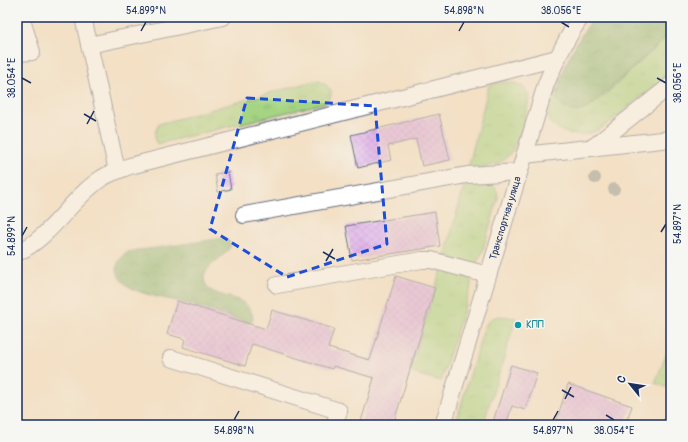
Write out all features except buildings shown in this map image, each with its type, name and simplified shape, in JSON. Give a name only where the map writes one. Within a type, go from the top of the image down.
[{"type":"street","points":[[17,53],[32,52],[21,17]]},
{"type":"street","points":[[83,17],[117,171]]},
{"type":"street","points":[[89,45],[223,17]]},
{"type":"street","name":"Транспортная улица","points":[[443,425],[546,84],[557,58],[581,17]]},
{"type":"street","points":[[17,253],[28,248],[38,240],[91,186],[102,178],[117,171],[152,160],[557,58]]},
{"type":"street","points":[[592,148],[671,85]]},
{"type":"street","points":[[524,154],[671,139]]},
{"type":"street","points":[[244,215],[467,175],[519,172]]},
{"type":"street","points":[[277,285],[422,260],[437,262],[488,275]]},
{"type":"street","points":[[172,358],[338,411],[334,425]]},
{"type":"highlighted area","points":[[247,98],[375,106],[387,244],[287,277],[210,229]]},
{"type":"green space","points":[[595,17],[671,17],[671,33],[591,106],[581,111],[569,110],[557,100],[565,67],[581,35]]},
{"type":"green space","points":[[671,33],[671,74],[605,126],[589,133],[572,134],[557,128],[549,120],[549,109],[558,88],[557,100],[604,96]]},
{"type":"green space","points":[[317,80],[325,84],[330,89],[331,95],[325,103],[157,144],[155,134],[159,124]]},
{"type":"green space","points":[[504,82],[520,85],[529,97],[520,134],[511,152],[499,163],[487,167],[468,169],[489,85]]},
{"type":"green space","points":[[466,179],[482,180],[492,184],[495,187],[498,198],[482,253],[476,264],[444,259]]},
{"type":"green space","points":[[225,238],[231,245],[224,254],[213,263],[205,273],[204,278],[206,285],[210,290],[240,301],[246,305],[251,311],[253,320],[249,323],[133,289],[125,284],[117,269],[119,261],[128,252]]},
{"type":"green space","points":[[442,267],[468,276],[471,281],[471,287],[441,381],[409,372]]},
{"type":"green space","points":[[501,316],[516,318],[483,425],[455,425],[484,328],[491,319]]},
{"type":"green space","points":[[671,343],[671,389],[655,383]]},
{"type":"green space","points":[[669,414],[671,414],[671,425],[660,425]]},
{"type":"place","name":"КПП","points":[[518,325]]}]
